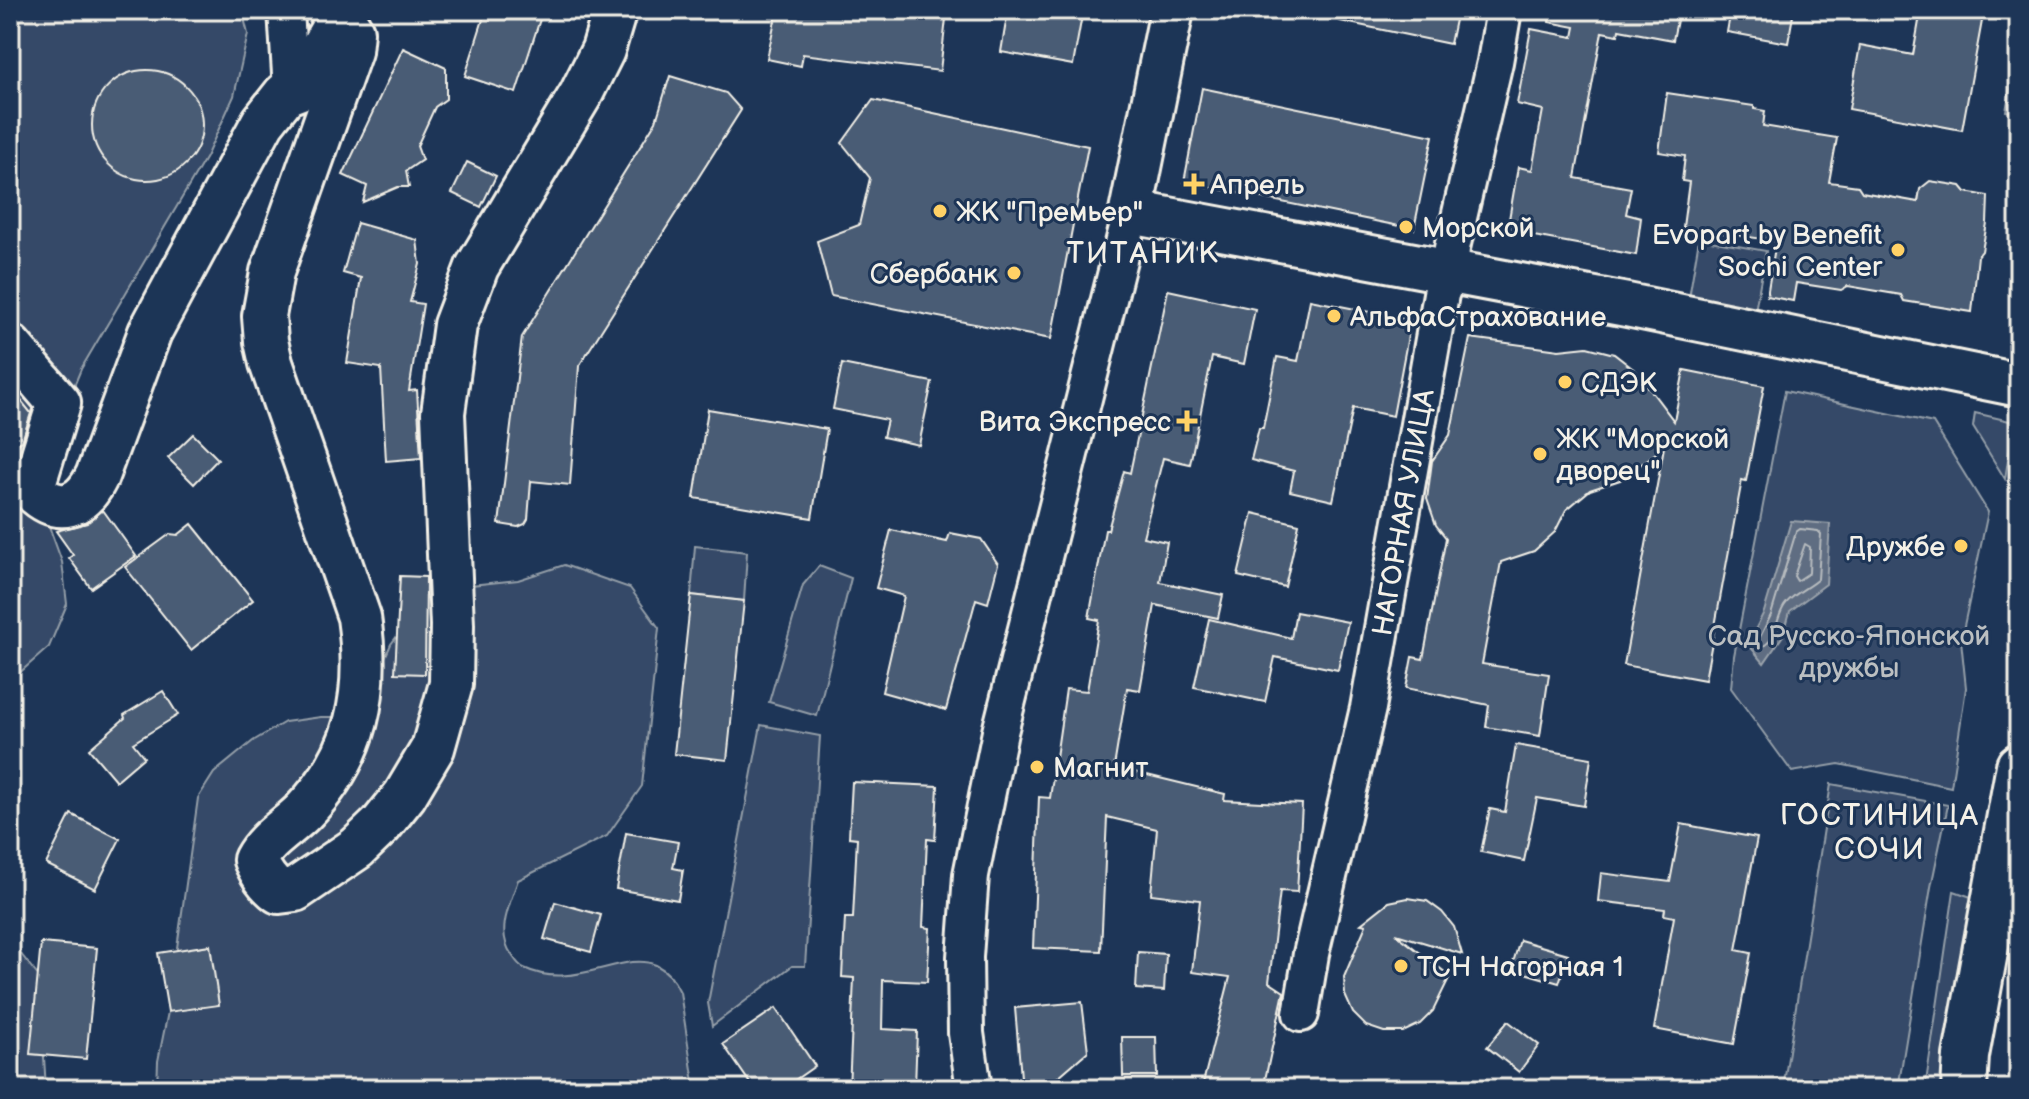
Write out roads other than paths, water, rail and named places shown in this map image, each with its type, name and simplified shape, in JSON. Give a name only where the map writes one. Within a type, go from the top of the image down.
[{"type":"main road","points":[[1964,1089],[1966,1056],[2019,766]]},
{"type":"street","points":[[286,10],[291,90]]},
{"type":"street","points":[[13,350],[59,403],[32,490],[52,504],[63,506],[79,501],[91,489],[150,332],[263,122],[278,102],[291,90],[298,89],[341,14],[352,32],[350,51],[272,272],[264,316],[271,363],[359,617],[365,654],[360,704],[351,742],[330,780],[302,812],[262,847],[255,860],[261,873],[279,892],[287,892],[316,877],[357,848],[381,825],[405,795],[433,748],[451,684],[452,625],[443,413],[455,325],[477,267],[581,94],[603,50],[615,10]]},
{"type":"street","points":[[974,1089],[965,1018],[965,957],[971,875],[1000,732],[1131,212],[1172,10]]},
{"type":"street","name":"НАГОРНАЯ УЛИЦА","points":[[1301,1014],[1314,940],[1368,708],[1441,294],[1450,272],[1452,248],[1504,10]]},
{"type":"street","points":[[1131,212],[1654,310],[2019,385]]},
{"type":"water","points":[[1791,521],[1830,524],[1826,584],[1790,611],[1784,634],[1764,663],[1748,644],[1764,612]]},
{"type":"place","name":"Апрель","points":[[1194,184]]},
{"type":"place","name":"ЖК \"Премьер\"","points":[[940,211]]},
{"type":"place","name":"Морской","points":[[1406,227]]},
{"type":"place","name":"Evopart by Benefit Sochi Center","points":[[1898,250]]},
{"type":"place","name":"Сбербанк","points":[[1014,273]]},
{"type":"place","name":"АльфаСтрахование","points":[[1334,316]]},
{"type":"place","name":"СДЭК","points":[[1565,382]]},
{"type":"place","name":"Вита Экспресс","points":[[1187,421]]},
{"type":"place","name":"ЖК \"Морской дворец\"","points":[[1540,454]]},
{"type":"place","name":"Дружбе","points":[[1961,546]]},
{"type":"place","name":"Магнит","points":[[1037,767]]},
{"type":"place","name":"ТСН Нагорная 1","points":[[1401,966]]},
{"type":"district","name":"ТИТАНИК","points":[[1143,253]]},
{"type":"district","name":"ГОСТИНИЦА СОЧИ","points":[[1880,832]]},
{"type":"park label","name":"Сад Русско-Японской дружбы","points":[[1849,651]]}]
